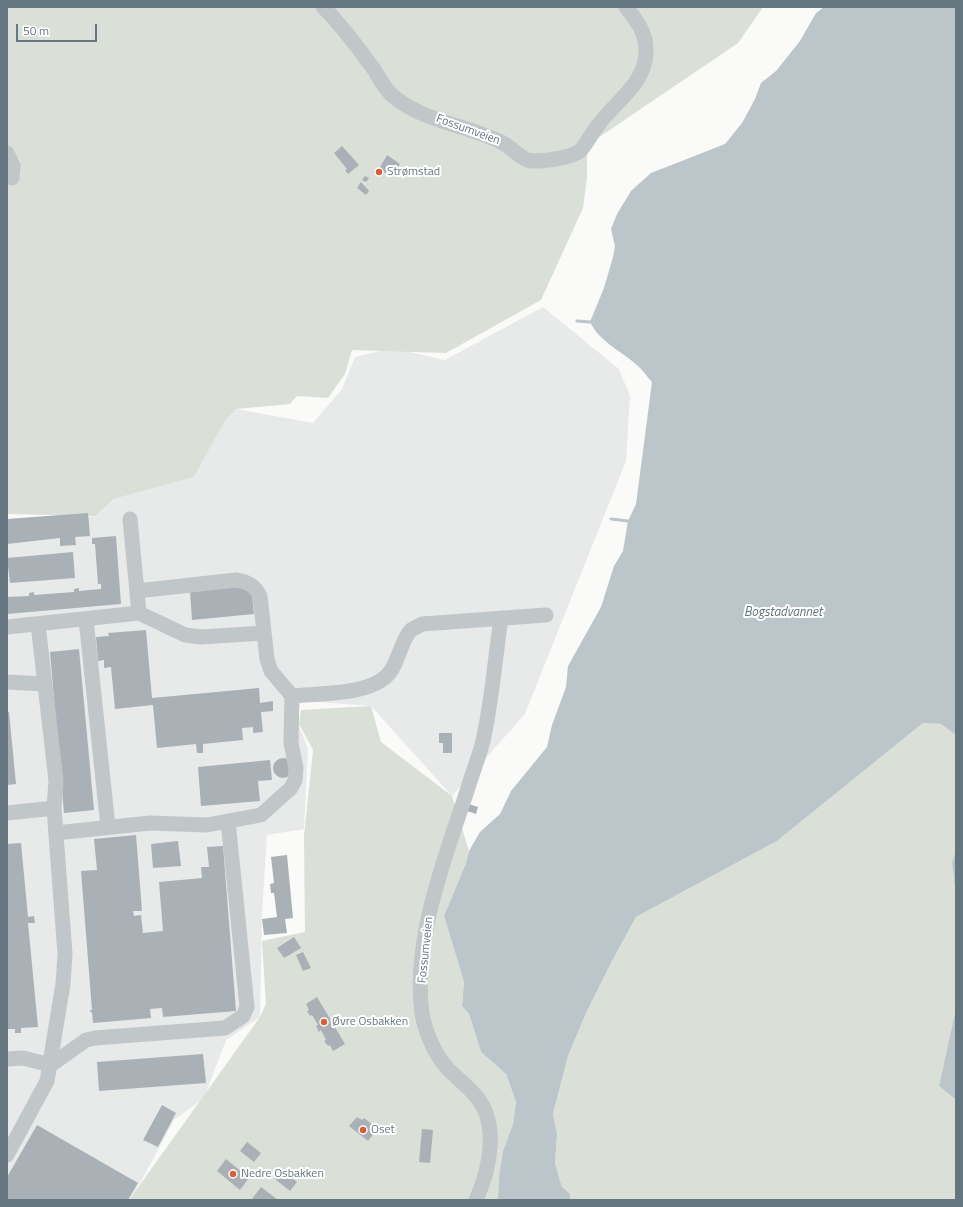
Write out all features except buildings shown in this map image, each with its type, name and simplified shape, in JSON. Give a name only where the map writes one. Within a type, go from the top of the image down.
[{"type":"street","name":"Fossumveien","points":[[323,7],[336,19],[393,96],[422,114],[471,129],[501,141],[527,160],[563,158],[580,151],[600,122],[632,88],[642,68],[646,54],[645,36],[637,20],[626,7]]},
{"type":"street","points":[[7,153],[13,166],[12,178]]},
{"type":"street","points":[[130,519],[139,613]]},
{"type":"street","points":[[56,833],[150,823],[207,825],[261,815],[291,788],[295,780],[296,768],[291,743],[292,696],[271,671],[264,633],[260,596],[256,588],[248,582],[236,580],[137,591]]},
{"type":"street","points":[[7,627],[139,613],[190,636],[201,637],[264,633]]},
{"type":"street","points":[[292,696],[371,687],[380,682],[391,671],[411,631],[422,624],[546,615]]},
{"type":"street","name":"Fossumveien","points":[[476,1200],[482,1186],[491,1143],[486,1117],[476,1096],[447,1067],[430,1041],[422,1013],[421,973],[427,926],[440,871],[483,741],[501,618]]},
{"type":"street","points":[[86,619],[108,827]]},
{"type":"street","points":[[7,1155],[11,1139],[42,1091],[51,1065],[63,984],[65,954],[54,808],[56,781],[38,624]]},
{"type":"street","points":[[7,682],[45,684]]},
{"type":"street","points":[[7,812],[54,808]]},
{"type":"street","points":[[7,1059],[23,1058],[51,1065],[86,1040],[225,1028],[235,1023],[246,1012],[247,1007],[228,821]]},
{"type":"shaded area","points":[[7,7],[763,7],[738,43],[595,140],[587,154],[587,177],[583,208],[541,300],[446,353],[352,350],[345,374],[328,398],[297,396],[290,404],[236,409],[223,424],[194,477],[114,499],[95,516],[7,514]]},
{"type":"shaded area","points":[[543,307],[619,369],[630,396],[626,461],[525,714],[452,796],[371,706],[289,700],[308,749],[304,829],[267,835],[262,912],[260,1017],[226,1040],[204,1098],[174,1120],[140,1183],[129,1200],[7,1200],[7,528],[95,516],[114,499],[194,477],[223,424],[236,409],[313,423],[342,389],[355,357],[392,348],[445,360]]},
{"type":"shaded area","points":[[371,706],[381,742],[452,796],[469,851],[466,863],[444,916],[464,982],[462,1006],[469,1014],[481,1052],[506,1074],[516,1102],[513,1124],[503,1151],[499,1176],[498,1200],[129,1200],[260,1017],[266,1004],[262,941],[305,932],[304,836],[313,750],[299,724],[301,710]]},
{"type":"shaded area","points":[[923,723],[941,724],[956,735],[956,849],[952,863],[956,898],[956,1008],[939,1086],[956,1100],[956,1200],[549,1200],[562,1187],[555,1163],[557,1134],[553,1114],[568,1056],[586,1013],[636,917],[777,841]]},
{"type":"water","name":"Bogstadvannet","points":[[824,7],[956,7],[956,735],[941,724],[923,723],[777,841],[636,917],[586,1013],[568,1056],[553,1114],[557,1134],[555,1163],[562,1187],[570,1194],[570,1200],[498,1200],[499,1176],[503,1151],[513,1124],[516,1102],[506,1074],[481,1052],[469,1014],[462,1006],[464,982],[444,916],[466,863],[469,851],[480,832],[500,814],[511,791],[547,747],[552,725],[566,687],[568,666],[601,607],[614,566],[623,551],[628,521],[636,504],[652,382],[634,362],[606,342],[594,329],[590,322],[604,288],[613,257],[615,246],[611,229],[617,214],[631,191],[651,173],[725,144],[742,123],[755,99],[761,83],[776,71],[800,41],[816,13]]},
{"type":"water","points":[[956,849],[956,898],[952,863]]},
{"type":"water","points":[[956,1008],[956,1100],[939,1086]]},
{"type":"waterway","points":[[577,321],[590,322]]},
{"type":"waterway","points":[[611,519],[628,521]]},
{"type":"place","name":"Strømstad","points":[[379,172]]},
{"type":"place","name":"Øvre Osbakken","points":[[324,1022]]},
{"type":"place","name":"Oset","points":[[363,1130]]},
{"type":"place","name":"Nedre Osbakken","points":[[233,1174]]}]
